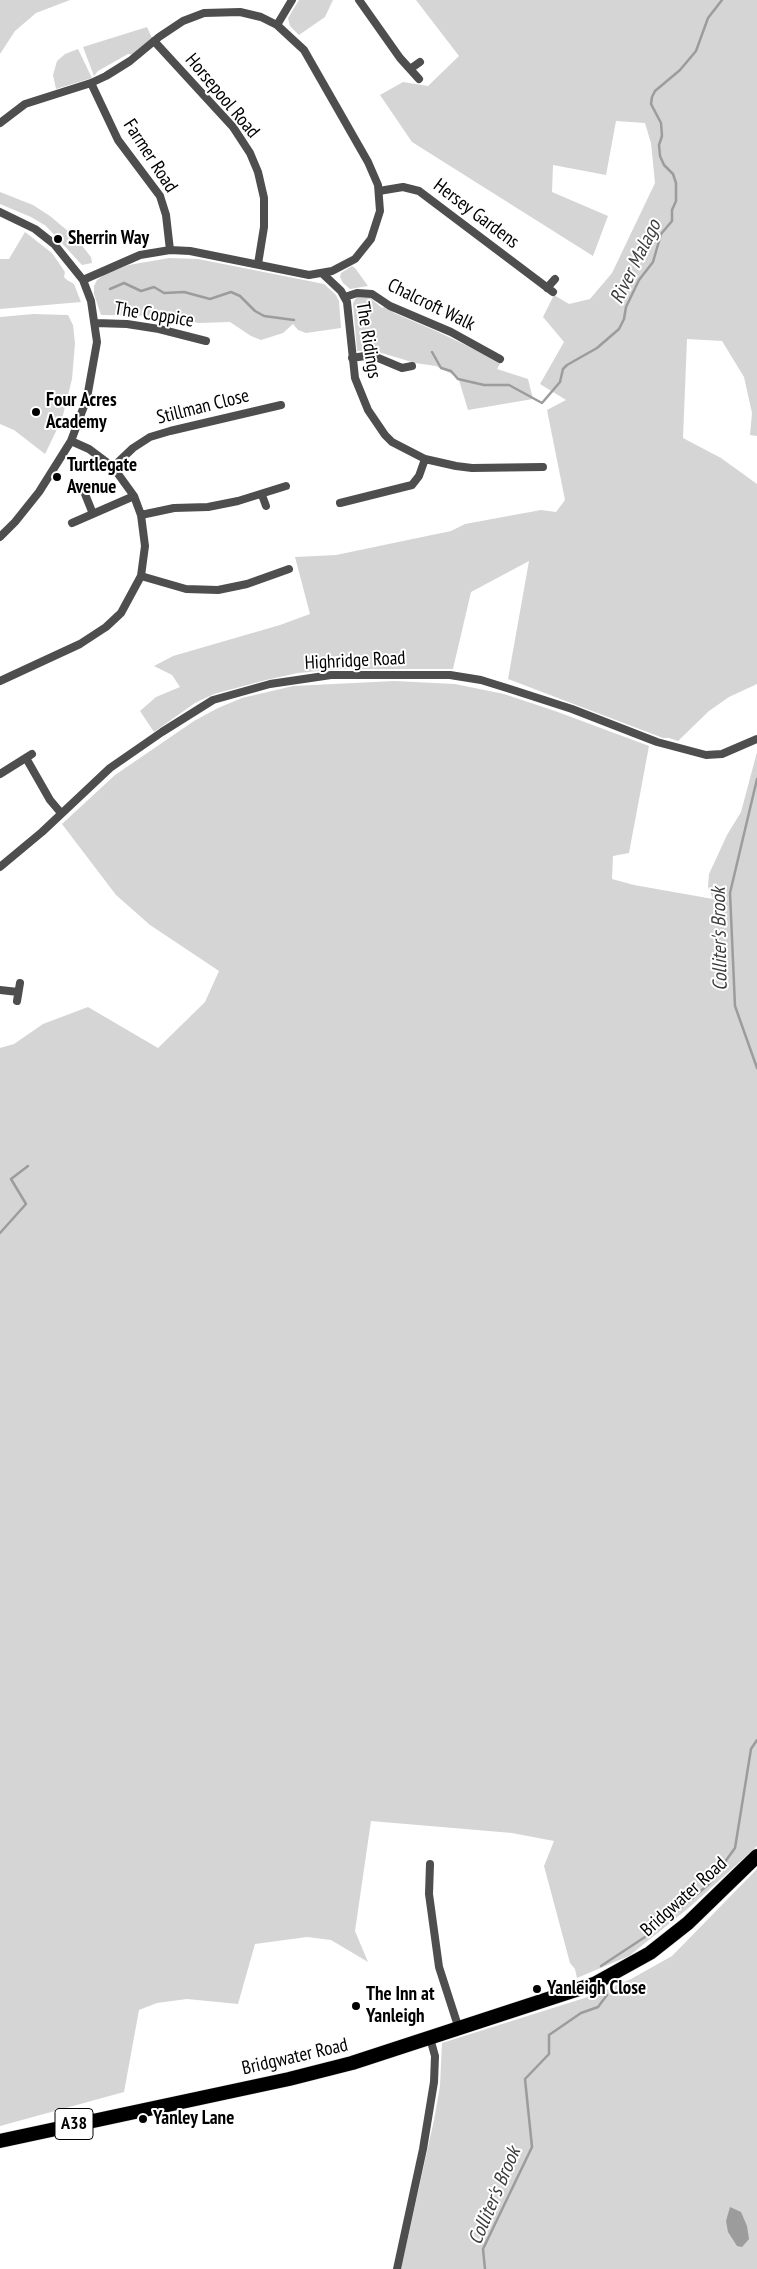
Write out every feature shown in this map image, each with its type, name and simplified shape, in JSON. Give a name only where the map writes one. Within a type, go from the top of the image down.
[{"type":"highway","name":"Bridgwater Road","points":[[0,2140],[149,2107],[289,2079],[352,2063],[594,1984],[650,1953],[688,1923],[757,1856]]},
{"type":"street","points":[[277,25],[292,0]]},
{"type":"street","points":[[359,0],[410,70],[419,79]]},
{"type":"street","points":[[1,118],[25,104],[91,84],[130,61],[182,21],[210,12],[227,11],[251,14],[277,25],[297,41],[312,62],[368,162],[380,191],[379,220],[366,246],[348,264],[323,274],[309,275],[190,251],[170,250],[140,255],[83,280]]},
{"type":"street","name":"Horsepool Road","points":[[154,41],[233,127],[250,153],[258,172],[264,198],[264,227],[258,264]]},
{"type":"street","points":[[410,70],[420,62]]},
{"type":"street","name":"Farmer Road","points":[[91,84],[118,140],[160,196],[166,215],[170,250]]},
{"type":"street","name":"Hersey Gardens","points":[[380,191],[403,187],[419,192],[550,290],[554,279]]},
{"type":"street","points":[[0,212],[29,226],[54,244],[83,280],[88,290],[95,323],[96,342],[87,398],[71,441],[40,492],[16,522],[0,537]]},
{"type":"street","name":"The Ridings","points":[[323,274],[345,297],[355,378],[375,423],[392,442],[425,459],[472,468],[543,467]]},
{"type":"street","name":"Chalcroft Walk","points":[[345,297],[357,293],[372,294],[390,306],[450,332],[500,359]]},
{"type":"street","name":"The Coppice","points":[[95,323],[127,324],[159,329],[206,341]]},
{"type":"street","points":[[352,358],[371,356],[402,368],[412,366]]},
{"type":"street","name":"Stillman Close","points":[[113,467],[133,448],[150,437],[170,430],[281,406]]},
{"type":"street","points":[[0,681],[80,644],[106,627],[121,613],[141,576],[145,546],[141,515],[134,496],[113,467],[89,449],[71,441]]},
{"type":"street","points":[[340,503],[412,485],[419,476],[425,459]]},
{"type":"street","points":[[141,515],[174,508],[208,507],[262,495],[286,486]]},
{"type":"street","points":[[85,494],[93,514]]},
{"type":"street","points":[[262,495],[266,506]]},
{"type":"street","points":[[72,523],[134,496]]},
{"type":"street","points":[[141,576],[186,589],[218,590],[247,584],[288,568]]},
{"type":"street","name":"Highridge Road","points":[[0,867],[42,832],[110,768],[162,732],[213,700],[270,684],[331,675],[450,675],[481,680],[572,709],[657,742],[706,755],[722,754],[757,739]]},
{"type":"street","points":[[0,774],[29,756],[50,800],[61,813]]},
{"type":"street","points":[[17,1001],[20,983]]},
{"type":"street","points":[[0,990],[18,992]]},
{"type":"street","points":[[430,1864],[429,1894],[439,1967],[459,2029]]},
{"type":"street","points":[[397,2269],[423,2149],[433,2090],[435,2056],[430,2038]]},
{"type":"shaded area","points":[[0,0],[70,0],[36,13],[15,31],[0,54]]},
{"type":"shaded area","points":[[299,0],[333,0],[325,17],[299,35],[290,26],[288,18]]},
{"type":"shaded area","points":[[416,0],[757,0],[757,436],[750,435],[752,413],[744,377],[722,341],[687,339],[683,438],[721,458],[757,484],[757,684],[729,697],[709,711],[678,741],[663,738],[508,679],[529,561],[471,592],[453,669],[340,669],[298,673],[214,694],[195,703],[154,732],[140,711],[156,697],[180,687],[172,675],[154,666],[173,656],[280,625],[310,614],[295,557],[336,555],[451,531],[465,524],[541,510],[556,512],[565,500],[547,410],[566,400],[540,384],[564,342],[543,317],[554,295],[569,304],[590,299],[612,273],[655,183],[651,143],[645,123],[616,121],[606,175],[553,165],[552,192],[608,216],[593,256],[412,142],[380,95],[403,82],[428,86],[459,56]]},
{"type":"shaded area","points":[[147,27],[152,38],[134,55],[128,54],[98,71],[94,76],[83,47]]},
{"type":"shaded area","points":[[78,49],[92,78],[56,89],[53,75],[57,61],[65,54]]},
{"type":"shaded area","points":[[0,192],[33,205],[50,216],[75,237],[91,257],[92,263],[82,265],[46,226],[31,217],[0,204]]},
{"type":"shaded area","points":[[25,232],[52,253],[65,272],[64,277],[74,284],[81,302],[0,309],[0,259],[9,259]]},
{"type":"shaded area","points":[[169,258],[198,259],[324,284],[336,295],[339,301],[341,328],[306,333],[298,330],[293,324],[283,333],[261,340],[251,336],[230,322],[199,323],[160,316],[101,315],[94,294],[94,286],[97,280],[105,274],[129,265]]},
{"type":"shaded area","points":[[352,266],[368,286],[350,289],[343,283],[340,277],[341,273]]},
{"type":"shaded area","points":[[357,296],[368,296],[382,308],[386,306],[394,313],[501,362],[497,369],[528,379],[533,399],[468,410],[458,377],[436,366],[415,363],[372,350],[357,351],[353,303]]},
{"type":"shaded area","name":"Four Acres Academy","points":[[33,314],[68,315],[73,325],[75,343],[72,379],[62,419],[45,454],[14,430],[0,424],[0,317]]},
{"type":"shaded area","points":[[394,681],[455,684],[504,694],[649,746],[629,853],[613,856],[612,879],[634,885],[713,899],[708,887],[709,874],[727,835],[741,812],[757,752],[757,1846],[691,1906],[629,1956],[577,1978],[575,1969],[570,1963],[544,1866],[554,1841],[512,1833],[371,1821],[355,1931],[368,1962],[331,1940],[307,1937],[255,1944],[238,2004],[187,1999],[157,2003],[139,2010],[124,2092],[0,2126],[0,1048],[14,1044],[43,1024],[88,1007],[158,1048],[205,1002],[219,971],[150,925],[116,895],[62,824],[115,775],[194,721],[218,708],[242,698],[293,686]]},
{"type":"shaded area","points":[[757,1869],[757,2269],[401,2269],[434,2120],[440,2086],[442,2043],[594,1995],[631,1979],[672,1956]]},
{"type":"shaded area","points":[[730,2207],[741,2212],[747,2226],[749,2239],[742,2247],[737,2246],[728,2232],[726,2221]]},
{"type":"waterway","name":"River Malago","points":[[432,352],[441,368],[451,371],[458,379],[484,385],[509,385],[542,403],[560,382],[563,369],[567,365],[597,348],[619,329],[624,319],[626,307],[639,280],[653,262],[661,234],[672,221],[672,210],[676,201],[676,183],[673,174],[664,165],[660,156],[661,123],[651,104],[652,97],[655,91],[680,70],[696,51],[708,18],[722,0]]},
{"type":"waterway","name":"River Malago","points":[[110,289],[124,283],[141,291],[154,287],[164,293],[184,292],[210,299],[231,292],[240,296],[255,311],[264,316],[294,320]]},
{"type":"waterway","name":"Colliter's Brook","points":[[757,779],[730,893],[735,1006],[757,1068]]},
{"type":"waterway","points":[[0,1233],[26,1204],[11,1179],[28,1166]]},
{"type":"waterway","name":"Colliter's Brook","points":[[601,1966],[648,1935],[709,1884],[735,1848],[751,1749],[757,1740]]},
{"type":"waterway","name":"Colliter's Brook","points":[[485,2269],[483,2249],[532,2147],[525,2079],[549,2054],[549,2035],[581,2013],[598,2007],[607,1995]]},
{"type":"place","name":"Sherrin Way","points":[[58,239]]},
{"type":"place","name":"Four Acres Academy","points":[[36,412]]},
{"type":"place","name":"Turtlegate Avenue","points":[[57,477]]},
{"type":"place","name":"Yanleigh Close","points":[[537,1989]]},
{"type":"place","name":"The Inn at Yanleigh","points":[[356,2006]]},
{"type":"place","name":"Yanley Lane","points":[[143,2119]]}]
